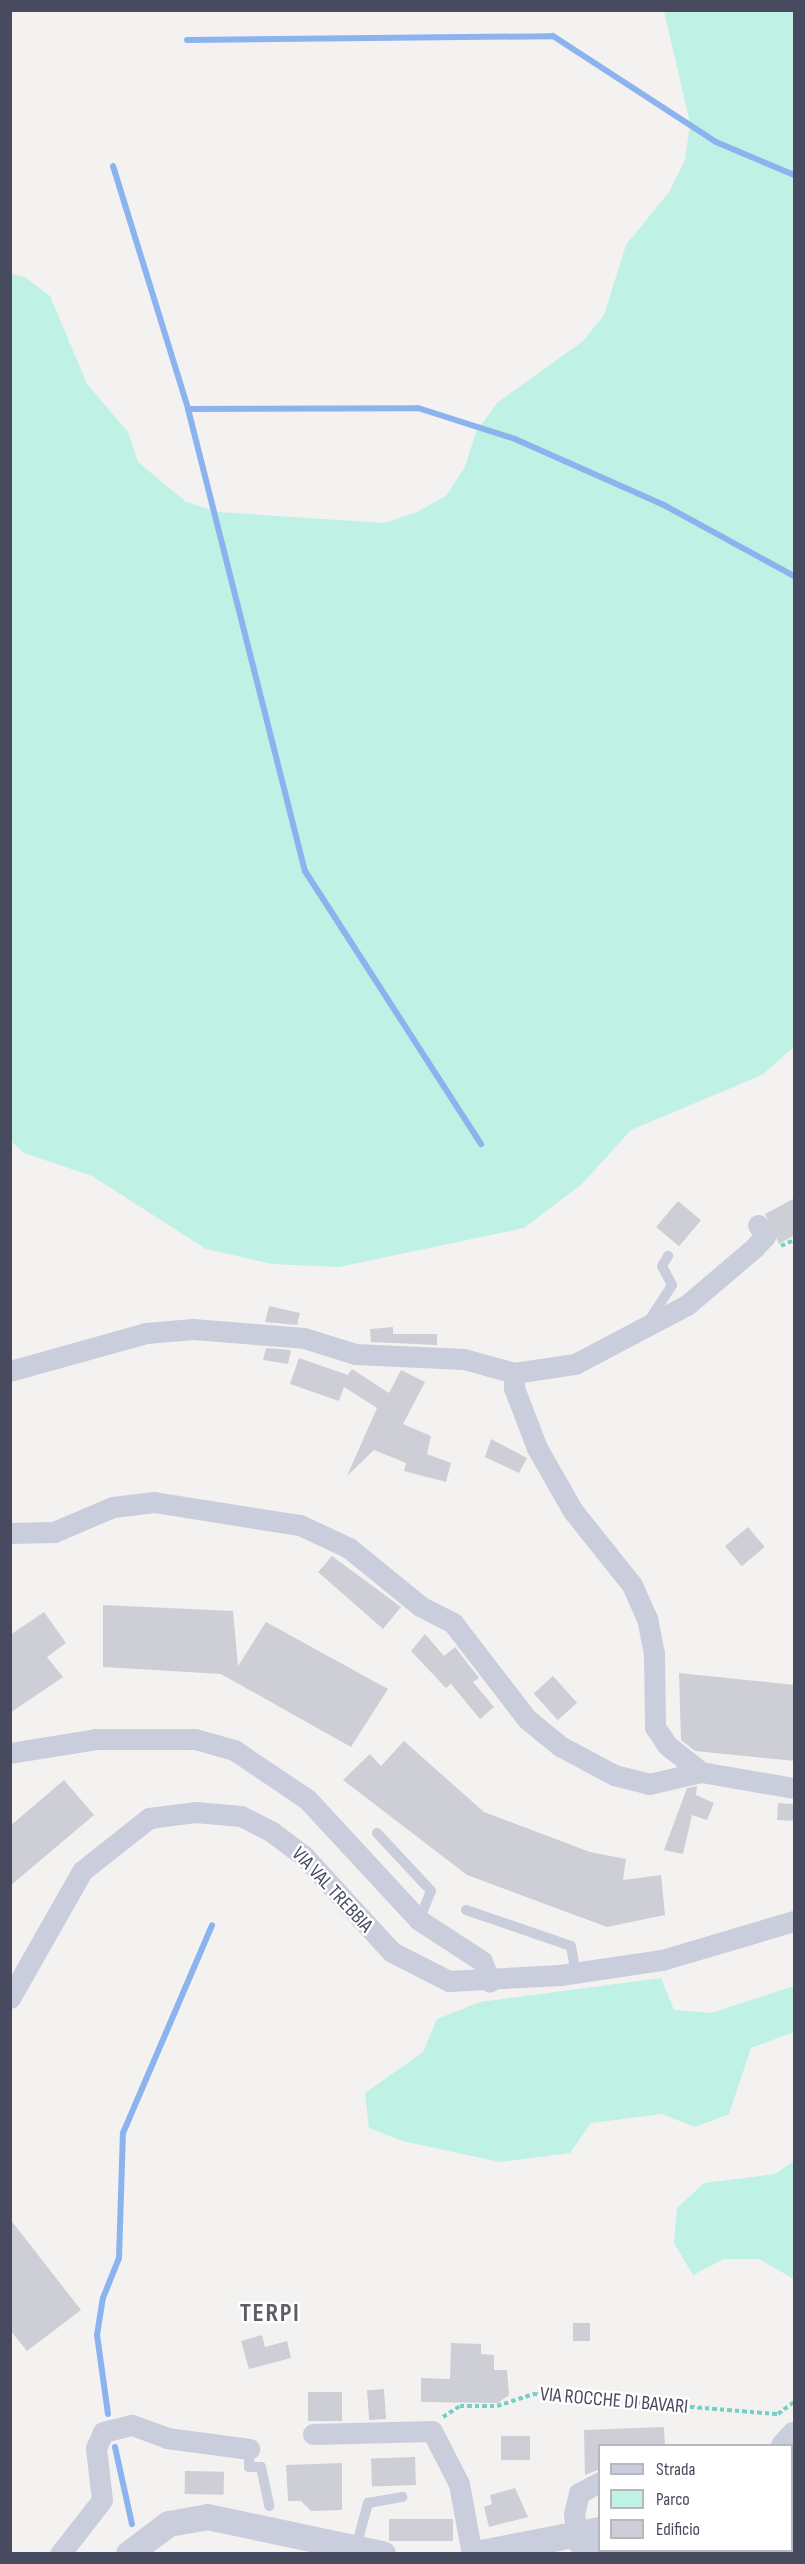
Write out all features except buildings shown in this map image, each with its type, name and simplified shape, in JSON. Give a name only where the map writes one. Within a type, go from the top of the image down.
[{"type":"street","points":[[10,1371],[146,1333],[193,1329],[304,1338],[355,1354],[464,1359],[514,1373],[575,1364],[636,1334],[728,1275],[765,1236],[758,1226]]},
{"type":"street","points":[[514,1373],[514,1388],[537,1448],[573,1511],[632,1585],[647,1617],[654,1653],[656,1727],[667,1745],[701,1772]]},
{"type":"street","points":[[10,1533],[54,1532],[113,1507],[154,1502],[300,1525],[349,1548],[420,1606],[453,1623],[527,1719],[560,1746],[636,1783],[701,1772],[795,1788]]},
{"type":"street","points":[[10,1753],[96,1739],[195,1739],[234,1750],[307,1799],[340,1830],[419,1920],[482,1961],[490,1982]]},
{"type":"street","name":"VIA VAL TREBBIA","points":[[10,1998],[82,1871],[149,1818],[195,1812],[241,1816],[272,1832],[303,1855],[392,1952],[449,1981],[490,1982],[576,1973],[662,1960],[795,1922]]},
{"type":"street","points":[[60,2553],[102,2500],[96,2448],[103,2432],[132,2425],[167,2438],[249,2449]]},
{"type":"street","points":[[313,2434],[430,2430],[459,2484],[474,2553],[588,2532]]},
{"type":"street","points":[[598,2484],[576,2500],[588,2532],[584,2548],[598,2550]]},
{"type":"street","points":[[129,2553],[169,2524],[207,2517],[383,2553]]},
{"type":"lane","points":[[636,1334],[636,1326],[660,1310],[672,1284],[663,1266],[668,1256]]},
{"type":"lane","points":[[377,1833],[431,1891],[419,1920]]},
{"type":"lane","points":[[466,1910],[571,1946],[576,1973]]},
{"type":"lane","points":[[249,2449],[249,2467],[261,2467],[269,2506]]},
{"type":"lane","points":[[356,2547],[368,2503],[402,2497]]},
{"type":"path","name":"VIA ROCCHE DI BAVARI","points":[[430,2430],[460,2406],[497,2406],[533,2394],[654,2407],[782,2414],[795,2402]]},
{"type":"green space","points":[[664,11],[794,11],[794,1047],[762,1075],[631,1130],[582,1184],[524,1228],[339,1267],[272,1264],[206,1249],[92,1176],[24,1153],[11,1141],[11,274],[25,277],[50,296],[87,384],[128,432],[138,462],[186,502],[218,512],[384,523],[417,512],[446,496],[465,467],[476,432],[497,403],[583,341],[604,315],[626,245],[669,192],[685,160],[690,123]]},
{"type":"green space","points":[[661,1978],[674,2010],[711,2013],[794,1986],[794,2032],[751,2048],[729,2114],[695,2127],[662,2114],[591,2123],[570,2153],[500,2162],[402,2141],[369,2128],[365,2093],[423,2052],[437,2019],[480,2002]]},
{"type":"green space","points":[[794,2161],[794,2279],[759,2259],[724,2259],[693,2275],[674,2243],[677,2208],[704,2183],[775,2174]]},
{"type":"waterway","points":[[187,40],[553,36],[716,142],[794,175]]},
{"type":"waterway","points":[[113,166],[188,409],[305,871],[481,1144]]},
{"type":"waterway","points":[[188,409],[418,408],[515,439],[662,504],[794,576]]},
{"type":"waterway","points":[[108,2414],[97,2335],[103,2298],[119,2258],[123,2133],[212,1925]]},
{"type":"waterway","points":[[115,2447],[132,2524]]},
{"type":"district","name":"TERPI","points":[[270,2314]]}]
